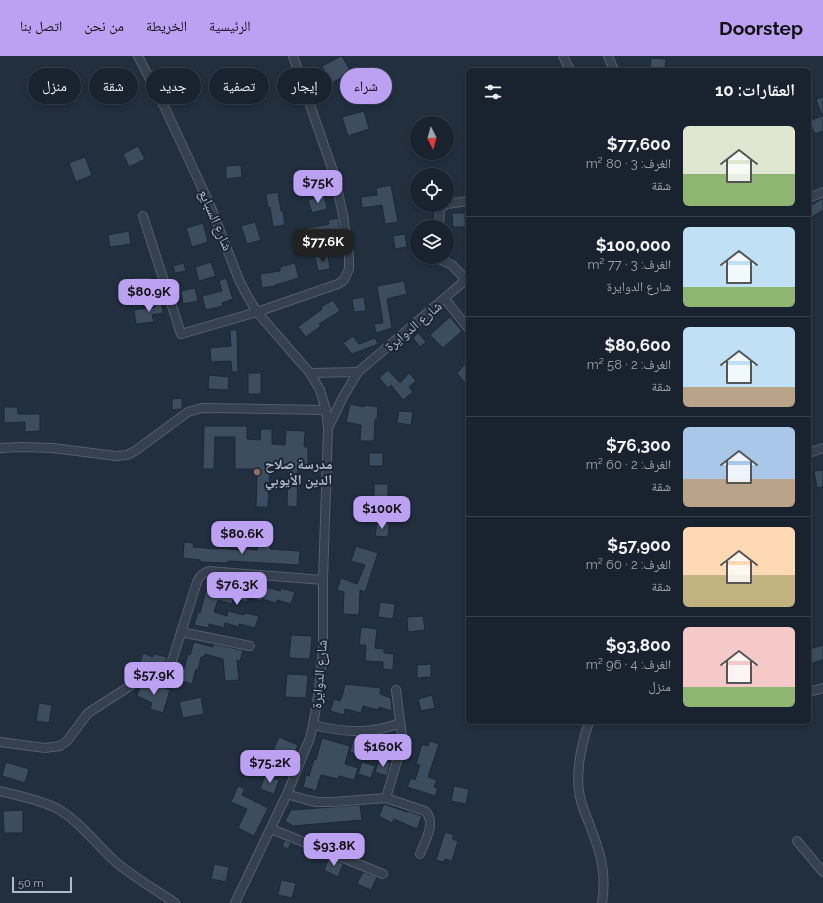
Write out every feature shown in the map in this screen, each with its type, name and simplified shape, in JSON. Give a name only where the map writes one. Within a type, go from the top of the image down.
[{"type":"street","name":"شارع السبايع","points":[[138,56],[164,106],[210,205],[239,280],[257,312],[310,373],[320,390],[326,410]]},
{"type":"street","points":[[143,216],[180,334],[257,312],[338,284],[344,280],[349,269],[349,256],[343,215],[334,174],[293,56]]},
{"type":"street","points":[[563,56],[569,68]]},
{"type":"street","points":[[608,56],[613,68]]},
{"type":"street","points":[[811,197],[823,192]]},
{"type":"street","points":[[454,204],[466,201]]},
{"type":"street","points":[[450,264],[466,278]]},
{"type":"street","name":"شارع الدوايرة","points":[[328,428],[343,397],[358,372],[466,280]]},
{"type":"street","points":[[445,299],[466,325]]},
{"type":"street","points":[[310,373],[358,372]]},
{"type":"street","points":[[0,448],[37,447],[116,456],[127,455],[136,452],[188,412],[202,408],[326,410]]},
{"type":"street","name":"شارع الدوايرة","points":[[235,903],[287,794],[310,738],[313,725],[319,690],[322,649],[328,428],[326,410]]},
{"type":"street","points":[[811,451],[823,448]]},
{"type":"street","points":[[0,742],[45,748],[60,746],[67,740],[88,713],[130,686],[134,682],[137,673],[157,682],[166,680],[199,576],[204,573],[209,571],[323,580]]},
{"type":"street","points":[[182,632],[250,646]]},
{"type":"street","points":[[811,691],[823,688]]},
{"type":"street","points":[[386,798],[401,747],[402,736],[396,690]]},
{"type":"street","points":[[313,725],[341,731],[360,731],[389,727],[400,723]]},
{"type":"street","points":[[588,724],[582,750],[579,771],[579,791],[583,808],[604,869],[605,888],[602,903]]},
{"type":"street","points":[[0,791],[58,809],[78,823],[127,871],[175,903]]},
{"type":"street","points":[[287,794],[317,802],[386,798],[425,811],[429,814],[431,820],[420,854]]},
{"type":"street","points":[[271,829],[383,874]]},
{"type":"street","points":[[798,841],[823,872]]},
{"type":"building","points":[[342,56],[349,68],[340,68],[340,78],[332,83],[332,68],[323,68],[322,66]]},
{"type":"building","points":[[651,58],[666,59],[665,68],[650,68]]},
{"type":"building","points":[[823,97],[823,131],[815,134],[811,125],[811,120],[822,116],[816,99]]},
{"type":"building","points":[[364,111],[369,129],[348,136],[342,117]]},
{"type":"building","points":[[138,146],[145,159],[129,167],[123,154]]},
{"type":"building","points":[[85,157],[92,175],[76,182],[69,163]]},
{"type":"building","points":[[241,165],[242,177],[226,179],[226,166]]},
{"type":"building","points":[[391,185],[398,222],[385,224],[382,205],[362,208],[361,197],[377,195],[376,188]]},
{"type":"building","points":[[278,192],[285,225],[273,227],[270,207],[268,208],[266,194]]},
{"type":"building","points":[[324,195],[327,209],[312,213],[308,200]]},
{"type":"building","points":[[823,198],[823,210],[811,218],[811,206]]},
{"type":"building","points":[[452,213],[465,213],[465,227],[454,227],[454,220],[452,220]]},
{"type":"building","points":[[338,218],[340,230],[321,234],[322,240],[306,243],[303,229],[329,224],[328,220]]},
{"type":"building","points":[[255,222],[261,240],[247,244],[241,226]]},
{"type":"building","points":[[203,223],[208,242],[192,247],[186,228]]},
{"type":"building","points":[[129,231],[131,244],[110,247],[108,235]]},
{"type":"building","points":[[405,234],[407,247],[395,249],[393,236]]},
{"type":"building","points":[[328,255],[330,269],[318,271],[315,257]]},
{"type":"building","points":[[211,262],[216,276],[199,281],[195,267]]},
{"type":"building","points":[[184,263],[186,271],[175,273],[173,266]]},
{"type":"building","points":[[295,263],[299,278],[275,286],[262,288],[260,274],[280,271],[280,267]]},
{"type":"building","points":[[150,277],[152,288],[134,290],[133,278]]},
{"type":"building","points":[[226,278],[233,299],[222,303],[223,306],[206,310],[202,296],[222,291],[219,281]]},
{"type":"building","points":[[404,281],[407,294],[387,299],[392,328],[376,333],[374,324],[383,323],[377,286]]},
{"type":"building","points":[[195,288],[198,301],[183,304],[181,291]]},
{"type":"building","points":[[364,297],[366,311],[354,312],[352,299]]},
{"type":"building","points":[[161,298],[163,313],[152,315],[154,322],[136,324],[134,310],[155,307],[154,299]]},
{"type":"building","points":[[333,300],[340,311],[319,324],[321,326],[306,337],[298,327],[322,309],[321,307]]},
{"type":"building","points":[[450,317],[462,331],[443,348],[430,335]]},
{"type":"building","points":[[230,330],[237,330],[238,372],[232,372],[231,361],[211,362],[210,348],[231,346]]},
{"type":"building","points":[[418,333],[426,342],[420,347],[413,338]]},
{"type":"building","points":[[353,336],[359,344],[375,338],[378,344],[352,354],[343,343]]},
{"type":"building","points":[[466,363],[466,384],[457,373]]},
{"type":"building","points":[[388,370],[400,383],[409,373],[416,381],[409,387],[413,392],[403,400],[391,385],[388,388],[379,378]]},
{"type":"building","points":[[248,373],[261,373],[261,394],[248,394]]},
{"type":"building","points":[[209,375],[229,377],[228,390],[208,389]]},
{"type":"building","points":[[182,398],[182,409],[172,410],[172,399]]},
{"type":"building","points":[[350,404],[364,407],[365,405],[378,407],[377,420],[375,419],[374,441],[360,441],[361,425],[346,422]]},
{"type":"building","points":[[4,407],[17,407],[18,414],[40,414],[40,431],[25,432],[25,422],[4,423]]},
{"type":"building","points":[[399,411],[413,412],[411,425],[397,423]]},
{"type":"building","points":[[204,426],[247,426],[247,439],[260,440],[261,429],[272,429],[272,444],[285,445],[286,430],[305,431],[304,447],[308,447],[308,465],[298,465],[297,507],[287,506],[288,466],[270,465],[268,507],[256,507],[257,469],[235,469],[235,437],[215,437],[214,469],[203,469]]},
{"type":"building","points":[[369,453],[383,453],[383,466],[369,466]]},
{"type":"building","points":[[823,470],[823,487],[817,488],[814,471]]},
{"type":"building","points":[[374,484],[388,484],[388,497],[374,497]]},
{"type":"building","points":[[377,522],[389,523],[388,537],[375,536]]},
{"type":"building","points":[[184,542],[194,543],[193,547],[217,549],[241,550],[241,548],[257,550],[258,544],[270,545],[270,549],[300,551],[299,565],[228,561],[228,563],[200,562],[200,560],[183,558]]},
{"type":"building","points":[[356,546],[378,553],[365,592],[360,590],[359,615],[343,614],[344,592],[337,590],[341,578],[357,584],[365,565],[351,561]]},
{"type":"building","points":[[252,586],[266,589],[266,587],[280,591],[281,588],[295,592],[291,604],[277,600],[276,603],[262,599],[262,601],[248,598],[247,602],[233,599],[232,604],[218,600],[214,612],[227,616],[228,611],[244,615],[245,613],[259,616],[255,628],[239,624],[239,627],[225,623],[224,628],[209,624],[208,628],[194,625],[198,612],[200,613],[206,590],[220,593],[222,588],[235,591],[237,587],[250,590]]},
{"type":"building","points":[[380,602],[395,604],[393,619],[378,617]]},
{"type":"building","points":[[423,616],[425,630],[408,632],[407,617]]},
{"type":"building","points":[[361,627],[377,629],[375,648],[384,649],[384,653],[394,654],[393,670],[383,669],[383,662],[365,661],[366,645],[359,645]]},
{"type":"building","points":[[291,635],[312,636],[310,659],[289,658]]},
{"type":"building","points":[[194,642],[213,647],[213,644],[243,650],[240,661],[237,660],[239,680],[225,681],[223,659],[205,654],[204,657],[201,657],[198,670],[196,669],[192,684],[178,680],[181,668],[184,669],[188,654],[190,655]]},
{"type":"building","points":[[823,645],[823,660],[811,663],[811,648]]},
{"type":"building","points":[[143,653],[153,657],[154,654],[167,657],[164,669],[140,662]]},
{"type":"building","points":[[431,664],[431,677],[417,678],[417,665]]},
{"type":"building","points":[[287,674],[308,675],[306,698],[285,697]]},
{"type":"building","points":[[142,682],[170,690],[163,713],[150,709],[152,703],[137,696]]},
{"type":"building","points":[[345,684],[381,688],[380,694],[391,698],[392,711],[379,707],[378,710],[363,706],[361,713],[345,709],[344,715],[330,711],[334,699],[340,701]]},
{"type":"building","points":[[432,695],[435,708],[421,711],[418,699]]},
{"type":"building","points":[[201,697],[204,714],[183,718],[179,702]]},
{"type":"building","points":[[39,703],[52,705],[49,723],[36,721]]},
{"type":"building","points":[[386,733],[396,735],[395,748],[383,744]]},
{"type":"building","points":[[370,736],[383,739],[380,751],[366,747]]},
{"type":"building","points":[[279,737],[298,745],[289,766],[270,758]]},
{"type":"building","points":[[322,738],[350,746],[345,764],[358,768],[354,780],[339,776],[338,779],[321,775],[316,791],[303,787],[306,775],[309,776],[314,759],[316,760]]},
{"type":"building","points":[[353,740],[367,744],[363,756],[350,752]]},
{"type":"building","points":[[430,741],[439,744],[428,777],[437,780],[434,787],[438,788],[435,796],[407,787],[411,778],[415,780],[420,765],[416,764],[422,744],[428,746]]},
{"type":"building","points":[[379,760],[390,763],[387,776],[375,772]]},
{"type":"building","points":[[6,762],[29,769],[25,783],[2,776]]},
{"type":"building","points":[[362,762],[375,766],[371,778],[358,774]]},
{"type":"building","points":[[265,775],[279,780],[274,794],[260,789]]},
{"type":"building","points":[[238,786],[245,789],[242,795],[268,808],[254,836],[238,828],[247,809],[231,802]]},
{"type":"building","points":[[454,786],[469,789],[466,804],[451,801]]},
{"type":"building","points":[[384,804],[422,816],[417,829],[394,819],[392,823],[379,816]]},
{"type":"building","points":[[360,805],[362,820],[293,826],[285,821],[291,810]]},
{"type":"building","points":[[23,810],[23,833],[4,833],[3,811]]},
{"type":"building","points":[[445,832],[454,835],[452,839],[458,841],[452,861],[445,859],[444,862],[436,860]]},
{"type":"building","points":[[285,840],[291,843],[288,849],[282,846]]},
{"type":"building","points":[[329,858],[343,864],[338,877],[324,870]]},
{"type":"building","points":[[214,864],[229,867],[226,882],[211,879]]},
{"type":"building","points":[[363,872],[377,877],[371,890],[357,884]]},
{"type":"building","points":[[281,880],[296,883],[292,898],[278,895]]},
{"type":"place","name":"مدرسة صلاح الدين الأيوبي","points":[[257,472]]}]
